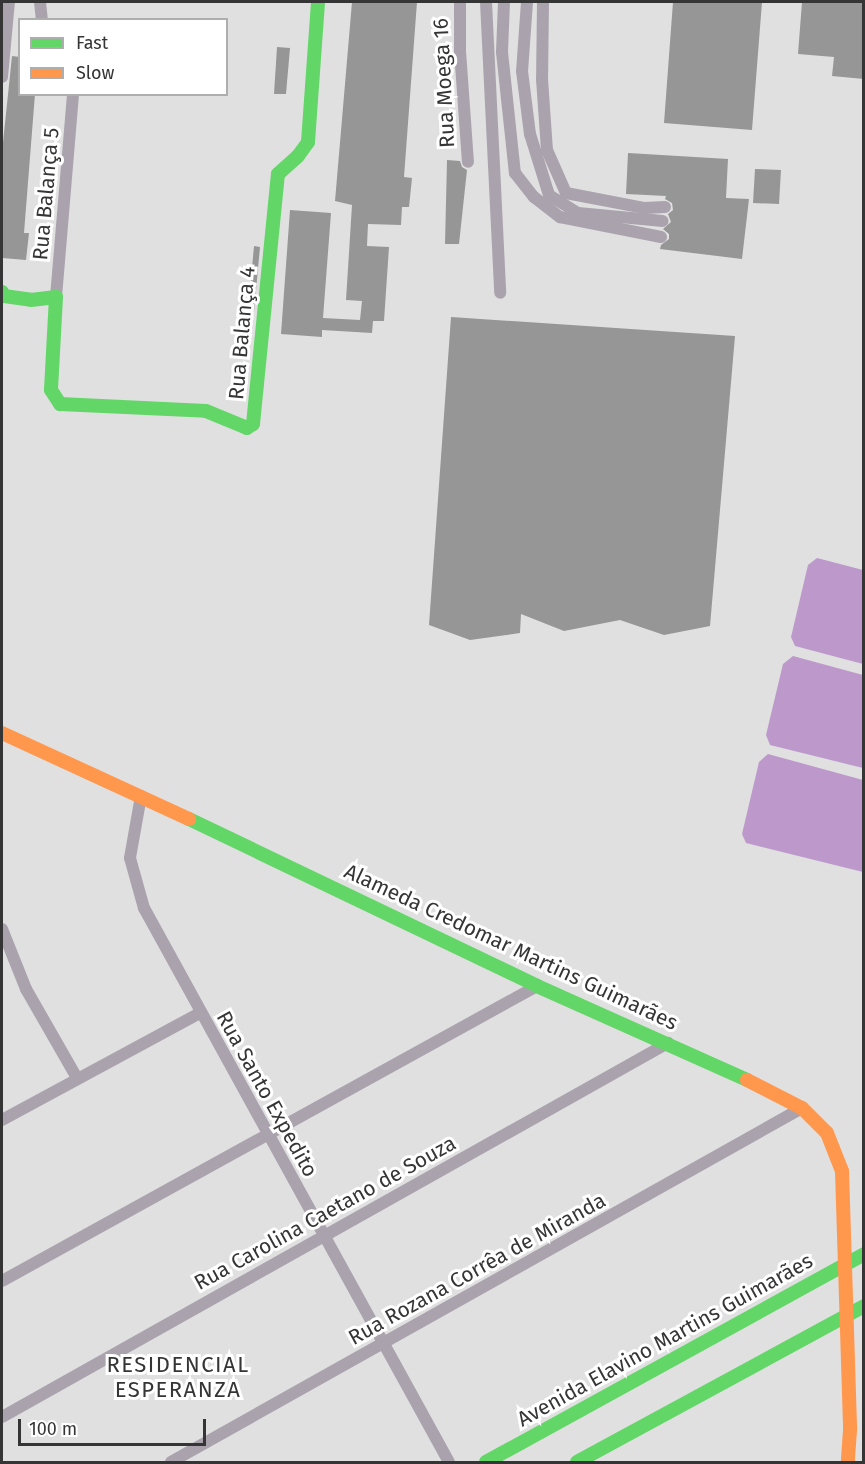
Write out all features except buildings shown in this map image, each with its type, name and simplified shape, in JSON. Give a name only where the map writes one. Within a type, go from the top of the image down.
[{"type":"street","points":[[2,77],[9,2]]},
{"type":"street","points":[[40,2],[42,18]]},
{"type":"street","name":"Rua Balança 4","points":[[56,297],[51,390],[60,404],[206,411],[247,428],[253,424],[278,174],[298,156],[308,142],[318,2]]},
{"type":"street","name":"Rua Moega 16","points":[[460,2],[460,51],[468,162]]},
{"type":"street","points":[[486,2],[500,293]]},
{"type":"street","points":[[504,2],[502,52],[514,173],[534,197],[560,217],[662,237]]},
{"type":"street","points":[[527,2],[522,71],[530,134],[549,195],[578,213],[663,221]]},
{"type":"street","points":[[543,2],[542,79],[547,150],[566,193],[644,208],[665,207]]},
{"type":"street","name":"Rua Balança 5","points":[[56,297],[73,96]]},
{"type":"street","points":[[2,292],[4,296],[31,300],[56,297]]},
{"type":"street","name":"Alameda Credomar Martins Guimarães","points":[[2,737],[141,796],[537,986],[770,1090],[802,1108],[827,1133],[837,1152],[842,1171],[846,1265],[848,1462]]},
{"type":"street","name":"Rua Santo Expedito","points":[[141,796],[130,858],[144,908],[449,1462]]},
{"type":"street","points":[[2,929],[26,989],[77,1078]]},
{"type":"street","points":[[2,1281],[537,986]]},
{"type":"street","points":[[2,1120],[200,1013]]},
{"type":"street","name":"Rua Carolina Caetano de Souza","points":[[2,1418],[668,1044]]},
{"type":"street","name":"Rua Rozana Corrêa de Miranda","points":[[171,1462],[384,1345],[802,1108]]},
{"type":"street","name":"Avenida Elavino Martins Guimarães","points":[[486,1462],[864,1254]]},
{"type":"street","points":[[577,1462],[864,1306]]},
{"type":"shaded area","points":[[817,558],[863,570],[863,664],[795,646],[791,637],[808,565]]},
{"type":"shaded area","points":[[793,656],[863,675],[863,768],[770,745],[766,735],[783,664]]},
{"type":"shaded area","points":[[768,754],[863,780],[863,872],[746,843],[742,834],[759,762]]},
{"type":"traffic: fast","points":[[2,292],[4,296],[31,300],[56,297],[51,390],[60,404],[206,411],[247,428],[253,424],[278,174],[298,156],[308,142],[318,2]]},
{"type":"traffic: fast","points":[[189,819],[537,986],[747,1080]]},
{"type":"traffic: fast","points":[[486,1462],[864,1254]]},
{"type":"traffic: fast","points":[[577,1462],[864,1306]]},
{"type":"traffic: slow","points":[[2,733],[189,819]]},
{"type":"traffic: slow","points":[[747,1080],[802,1108],[827,1133],[842,1171],[850,1430],[848,1462]]},
{"type":"district","name":"RESIDENCIAL ESPERANZA","points":[[178,1376]]}]
